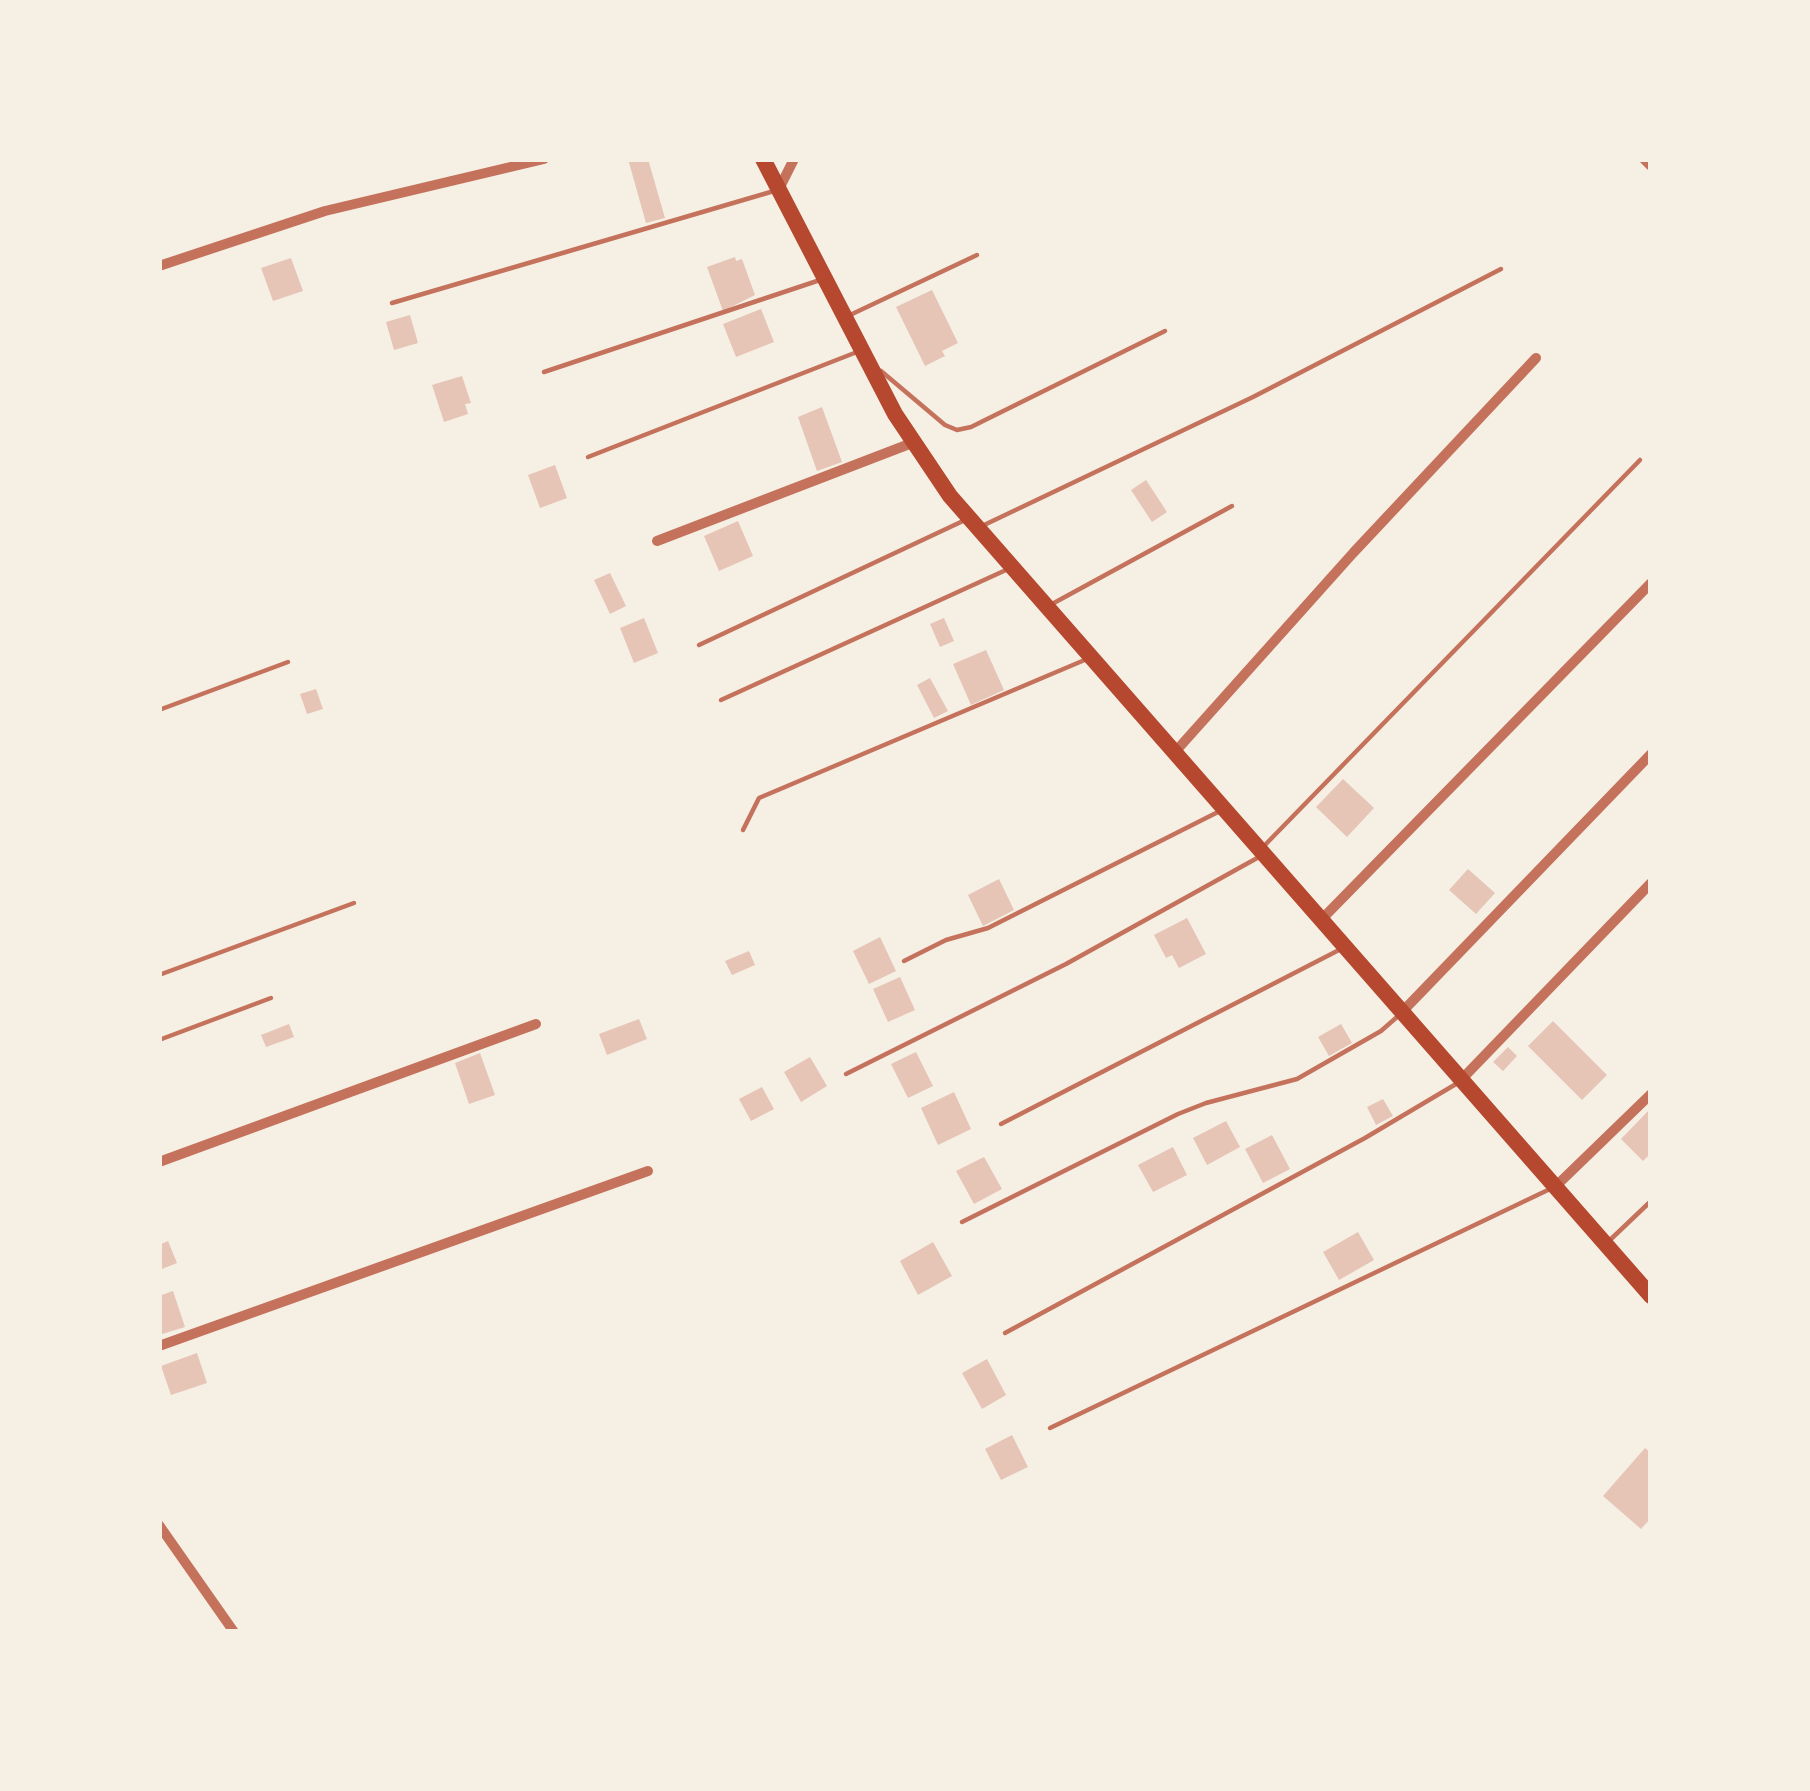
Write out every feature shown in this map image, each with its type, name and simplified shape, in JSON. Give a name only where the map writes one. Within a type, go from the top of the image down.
[{"type":"main road","points":[[763,159],[912,443],[972,524],[1460,1081],[1647,1284]]},
{"type":"street","points":[[159,266],[325,211],[544,159]]},
{"type":"street","points":[[779,189],[794,159]]},
{"type":"street","points":[[1644,159],[1651,166]]},
{"type":"street","points":[[1175,752],[1536,358]]},
{"type":"street","points":[[657,541],[912,443]]},
{"type":"street","points":[[1321,920],[1651,583]]},
{"type":"street","points":[[1401,1013],[1651,754]]},
{"type":"street","points":[[1460,1081],[1651,883]]},
{"type":"street","points":[[159,1162],[536,1024]]},
{"type":"street","points":[[1555,1187],[1651,1094]]},
{"type":"street","points":[[159,1346],[648,1171]]},
{"type":"street","points":[[159,1525],[234,1632]]},
{"type":"lane","points":[[392,302],[779,189]]},
{"type":"lane","points":[[845,317],[977,255]]},
{"type":"lane","points":[[699,645],[1139,453],[1501,269]]},
{"type":"lane","points":[[544,372],[825,278]]},
{"type":"lane","points":[[588,457],[866,358],[957,430],[1165,331]]},
{"type":"lane","points":[[846,1074],[1066,964],[1262,852],[1640,460]]},
{"type":"lane","points":[[1047,607],[1232,506]]},
{"type":"lane","points":[[721,700],[1011,567]]},
{"type":"lane","points":[[743,830],[759,798],[1092,657]]},
{"type":"lane","points":[[159,710],[288,662]]},
{"type":"lane","points":[[904,961],[946,940],[988,928],[1225,809]]},
{"type":"lane","points":[[159,975],[354,903]]},
{"type":"lane","points":[[1000,1124],[1344,947]]},
{"type":"lane","points":[[159,1040],[272,998]]},
{"type":"lane","points":[[962,1222],[1206,1102],[1297,1079],[1381,1031],[1401,1013]]},
{"type":"lane","points":[[1005,1333],[1460,1081]]},
{"type":"lane","points":[[1050,1428],[1555,1187]]},
{"type":"lane","points":[[1606,1244],[1651,1201]]},
{"type":"building","points":[[628,159],[648,159],[665,218],[646,223]]},
{"type":"building","points":[[291,258],[303,291],[273,301],[261,268]]},
{"type":"building","points":[[742,259],[755,295],[723,311],[707,267]]},
{"type":"building","points":[[932,290],[958,343],[925,366],[896,307]]},
{"type":"building","points":[[761,309],[774,342],[736,357],[723,324]]},
{"type":"building","points":[[410,315],[418,343],[394,350],[386,322]]},
{"type":"building","points":[[462,376],[471,403],[465,404],[468,414],[444,422],[432,385]]},
{"type":"building","points":[[822,407],[842,462],[817,471],[798,417]]},
{"type":"building","points":[[555,465],[567,498],[540,508],[528,475]]},
{"type":"building","points":[[1146,480],[1167,512],[1152,522],[1131,490]]},
{"type":"building","points":[[738,521],[753,556],[719,571],[704,536]]},
{"type":"building","points":[[610,573],[626,606],[610,614],[594,580]]},
{"type":"building","points":[[644,618],[658,653],[634,663],[620,628]]},
{"type":"building","points":[[944,618],[954,641],[940,647],[930,624]]},
{"type":"building","points":[[986,650],[1004,690],[971,705],[953,664]]},
{"type":"building","points":[[930,678],[948,711],[934,718],[917,685]]},
{"type":"building","points":[[316,689],[323,709],[307,714],[300,694]]},
{"type":"building","points":[[1343,779],[1374,808],[1347,837],[1316,807]]},
{"type":"building","points":[[1468,869],[1495,893],[1476,914],[1449,890]]},
{"type":"building","points":[[999,879],[1014,910],[983,926],[968,895]]},
{"type":"building","points":[[1187,918],[1206,954],[1179,968],[1172,955],[1166,958],[1154,935]]},
{"type":"building","points":[[880,937],[896,971],[869,984],[853,951]]},
{"type":"building","points":[[749,951],[755,965],[732,975],[725,961]]},
{"type":"building","points":[[900,977],[915,1010],[888,1022],[873,989]]},
{"type":"building","points":[[639,1019],[647,1039],[607,1055],[599,1034]]},
{"type":"building","points":[[1553,1021],[1607,1075],[1582,1100],[1528,1046]]},
{"type":"building","points":[[289,1024],[294,1037],[266,1047],[261,1035]]},
{"type":"building","points":[[1341,1024],[1352,1043],[1329,1056],[1318,1037]]},
{"type":"building","points":[[1508,1047],[1517,1056],[1503,1071],[1493,1062]]},
{"type":"building","points":[[916,1052],[933,1086],[908,1098],[891,1064]]},
{"type":"building","points":[[480,1053],[495,1095],[469,1104],[455,1063]]},
{"type":"building","points":[[810,1057],[827,1086],[801,1102],[784,1072]]},
{"type":"building","points":[[762,1087],[774,1109],[751,1121],[739,1099]]},
{"type":"building","points":[[954,1092],[971,1129],[938,1145],[921,1108]]},
{"type":"building","points":[[1383,1099],[1393,1116],[1376,1125],[1367,1107]]},
{"type":"building","points":[[1651,1108],[1651,1153],[1643,1161],[1621,1139]]},
{"type":"building","points":[[1226,1121],[1240,1147],[1207,1165],[1193,1138]]},
{"type":"building","points":[[1272,1135],[1290,1169],[1263,1183],[1245,1149]]},
{"type":"building","points":[[1173,1147],[1187,1175],[1153,1192],[1138,1165]]},
{"type":"building","points":[[984,1157],[1002,1189],[974,1204],[956,1171]]},
{"type":"building","points":[[1358,1232],[1374,1260],[1339,1280],[1323,1252]]},
{"type":"building","points":[[168,1241],[177,1263],[162,1269],[159,1245]]},
{"type":"building","points":[[933,1242],[952,1276],[918,1295],[900,1261]]},
{"type":"building","points":[[173,1291],[185,1327],[159,1335],[159,1296]]},
{"type":"building","points":[[197,1353],[207,1383],[171,1395],[161,1366]]},
{"type":"building","points":[[987,1359],[1006,1395],[982,1409],[962,1373]]},
{"type":"building","points":[[1012,1435],[1028,1467],[1001,1480],[985,1449]]},
{"type":"building","points":[[1645,1448],[1651,1453],[1651,1518],[1641,1529],[1603,1496]]}]
